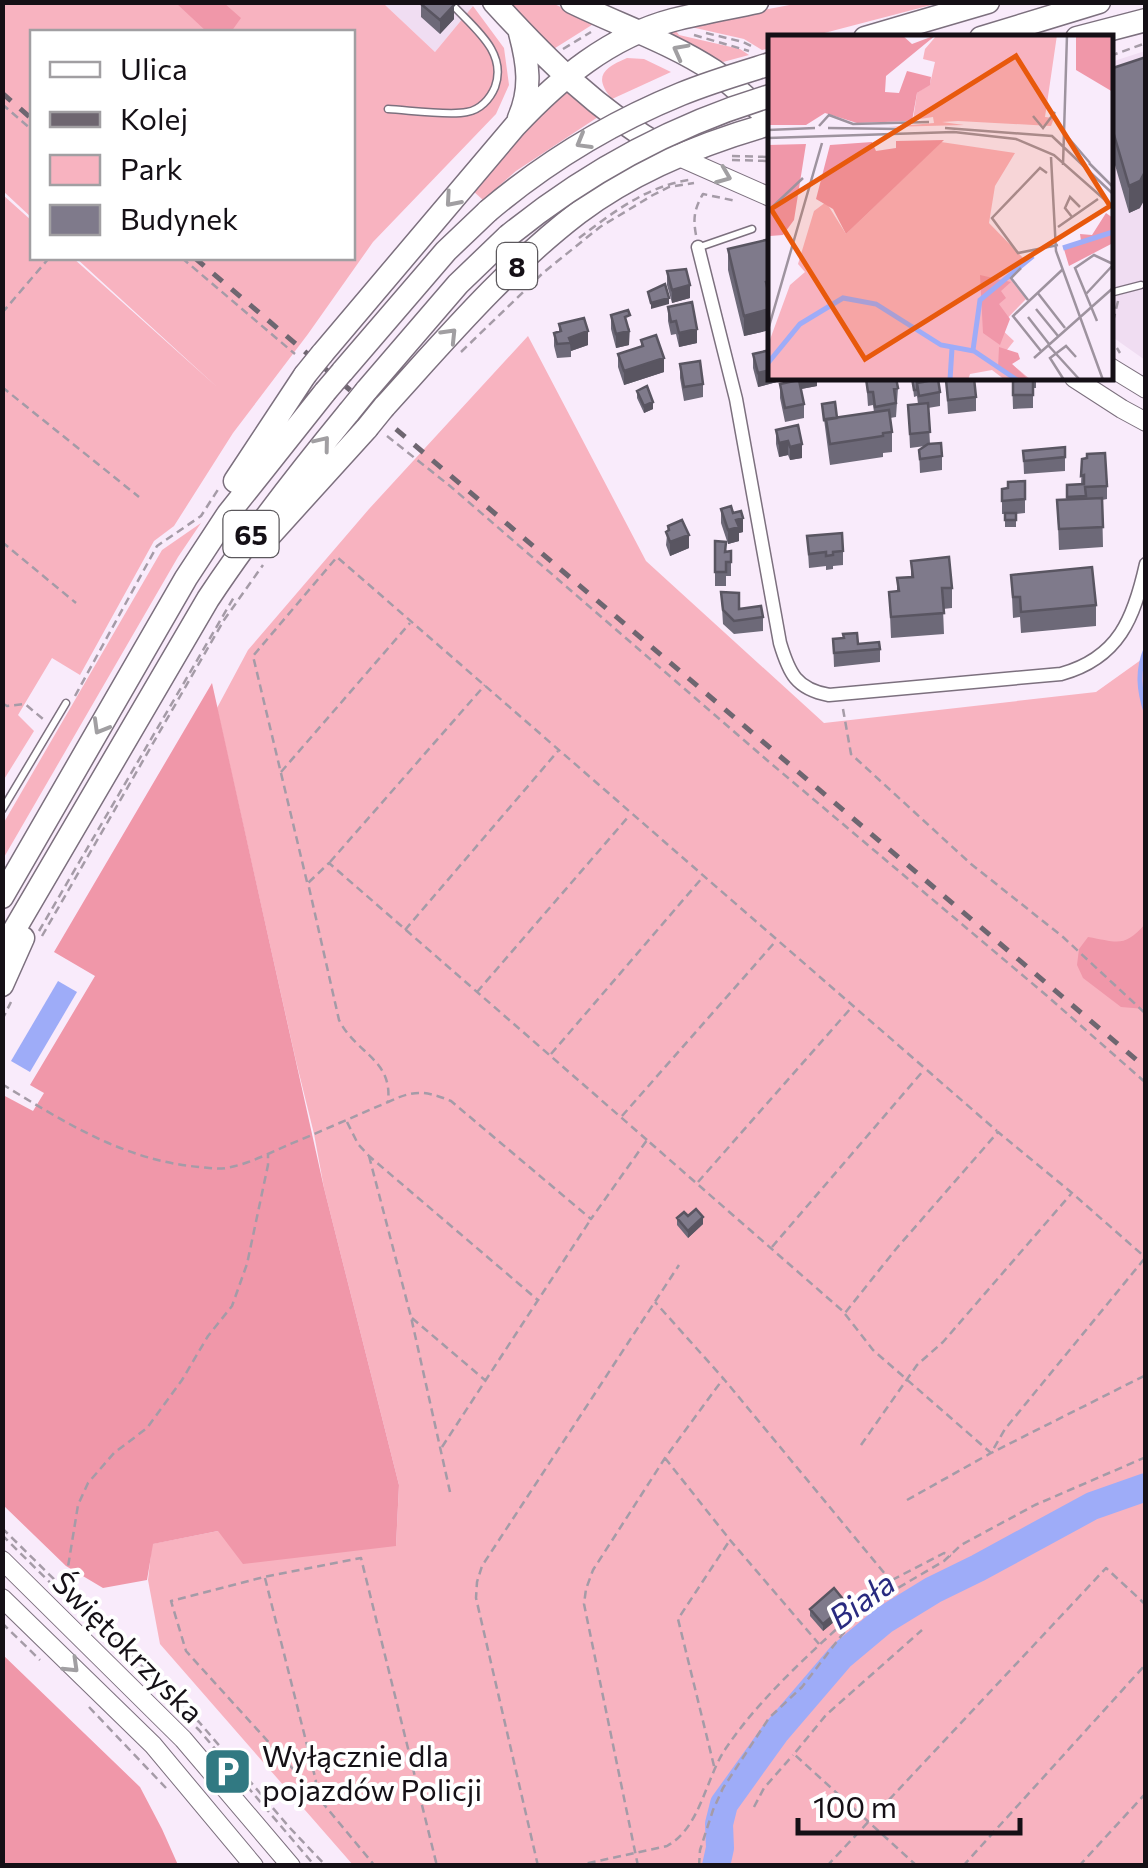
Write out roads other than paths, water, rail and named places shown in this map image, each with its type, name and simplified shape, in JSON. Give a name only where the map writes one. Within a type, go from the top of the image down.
[{"type":"highway","points":[[494,2],[565,76],[634,131],[676,156]]},
{"type":"highway","name":"8","points":[[572,2],[664,43],[714,72],[768,121]]},
{"type":"highway","points":[[2,897],[149,642],[185,558],[300,364],[322,354],[515,126],[565,76],[605,48],[639,32],[757,2]]},
{"type":"highway","points":[[875,35],[988,2]]},
{"type":"highway","points":[[991,35],[1098,2]]},
{"type":"highway","points":[[1088,35],[1146,20]]},
{"type":"highway","points":[[515,126],[525,104],[529,72],[519,30]]},
{"type":"highway","name":"65","points":[[149,642],[228,514],[342,372],[446,251],[488,211],[589,139],[645,110],[767,60]]},
{"type":"highway","name":"65","points":[[168,666],[243,545],[348,412],[458,284],[508,236],[609,164],[674,130],[768,97]]},
{"type":"highway","name":"8","points":[[2,951],[168,666],[208,617],[241,567],[376,421],[438,347],[530,254],[580,212],[676,156],[768,124]]},
{"type":"highway","points":[[9,991],[64,843]]},
{"type":"highway","points":[[2,888],[28,853]]},
{"type":"main road","points":[[676,156],[768,196]]},
{"type":"main road","points":[[1113,369],[1146,389]]},
{"type":"main road","points":[[1077,380],[1146,422]]},
{"type":"main road","name":"Świętokrzyska","points":[[2,1560],[184,1739],[291,1866]]},
{"type":"main road","name":"Świętokrzyska","points":[[2,1598],[153,1745],[254,1866]]},
{"type":"street","points":[[698,248],[736,400],[784,655],[795,678],[805,688],[841,694],[1062,674],[1081,669],[1108,649],[1128,622],[1146,564]]},
{"type":"lane","points":[[388,109],[466,112],[479,108],[491,96],[499,75],[496,52],[450,2]]},
{"type":"lane","points":[[698,248],[752,229]]},
{"type":"lane","points":[[1115,292],[1140,285]]},
{"type":"lane","points":[[2,810],[66,703]]},
{"type":"water","points":[[58,981],[77,992],[30,1072],[11,1061]]},
{"type":"waterway","points":[[1146,649],[1140,680],[1146,712]]},
{"type":"waterway","name":"Biała","points":[[716,1866],[724,1804],[775,1733],[841,1656],[884,1620],[933,1590],[1092,1506],[1146,1487]]},
{"type":"railway","points":[[2,93],[30,117]]},
{"type":"railway","points":[[197,260],[1146,1068]]},
{"type":"place","name":"Wyłącznie dla pojazdów Policji","points":[[227,1771]]}]
